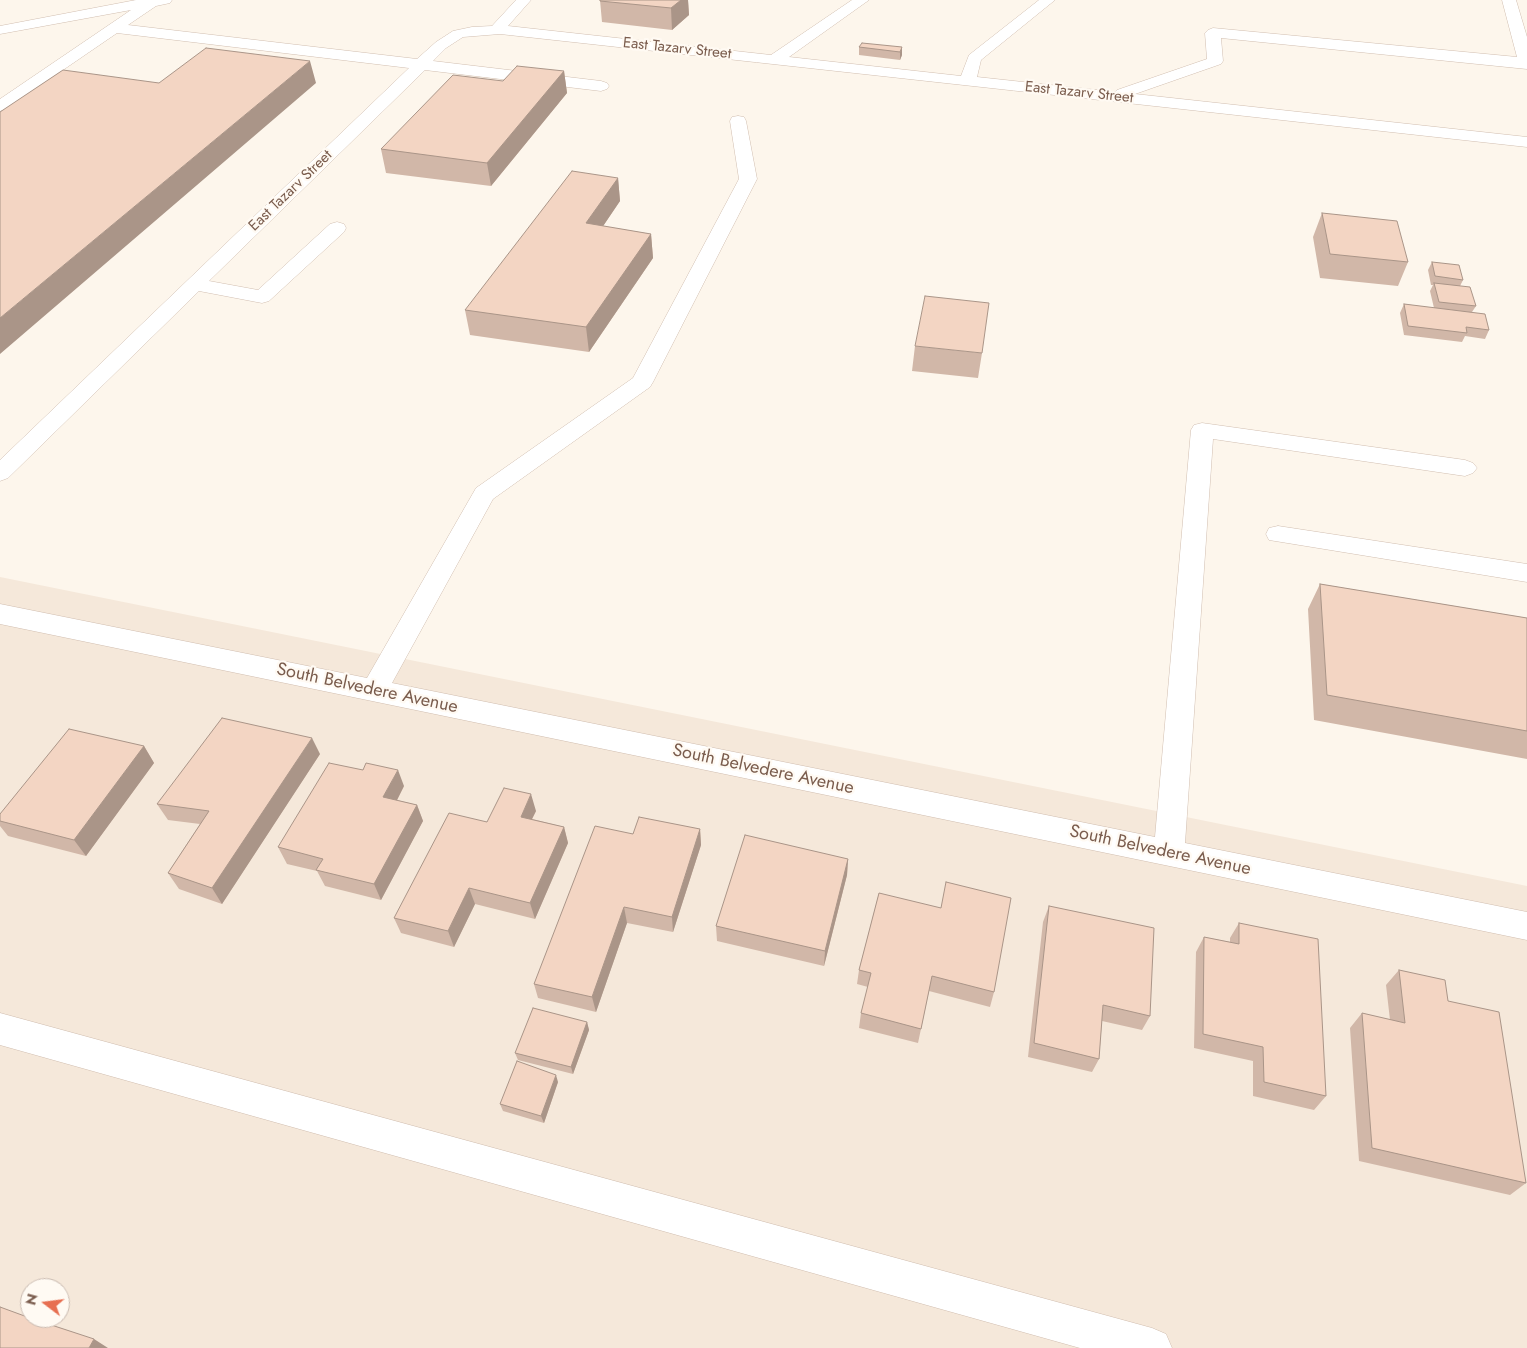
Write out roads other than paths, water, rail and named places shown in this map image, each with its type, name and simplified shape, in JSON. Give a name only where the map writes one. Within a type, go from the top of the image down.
[{"type":"street","points":[[497,29],[524,0]]},
{"type":"street","points":[[774,60],[862,0]]},
{"type":"street","points":[[968,81],[974,58],[1048,0]]},
{"type":"street","points":[[1122,98],[1123,93],[1215,61],[1213,33],[1527,64],[1509,0]]},
{"type":"street","points":[[0,106],[114,28],[159,1]]},
{"type":"street","points":[[0,30],[159,1]]},
{"type":"street","points":[[114,28],[601,86]]},
{"type":"street","name":"East Tazarv Street","points":[[0,473],[441,45],[458,34],[472,30],[497,29],[1527,142]]},
{"type":"street","points":[[374,690],[484,494],[642,382],[748,179],[738,121]]},
{"type":"street","points":[[194,284],[262,296],[337,228]]},
{"type":"street","points":[[1169,853],[1202,430],[1465,468]]},
{"type":"street","points":[[1278,534],[1527,573]]},
{"type":"street","name":"South Belvedere Avenue","points":[[0,614],[1527,926]]},
{"type":"street","points":[[0,1028],[1152,1348]]}]
